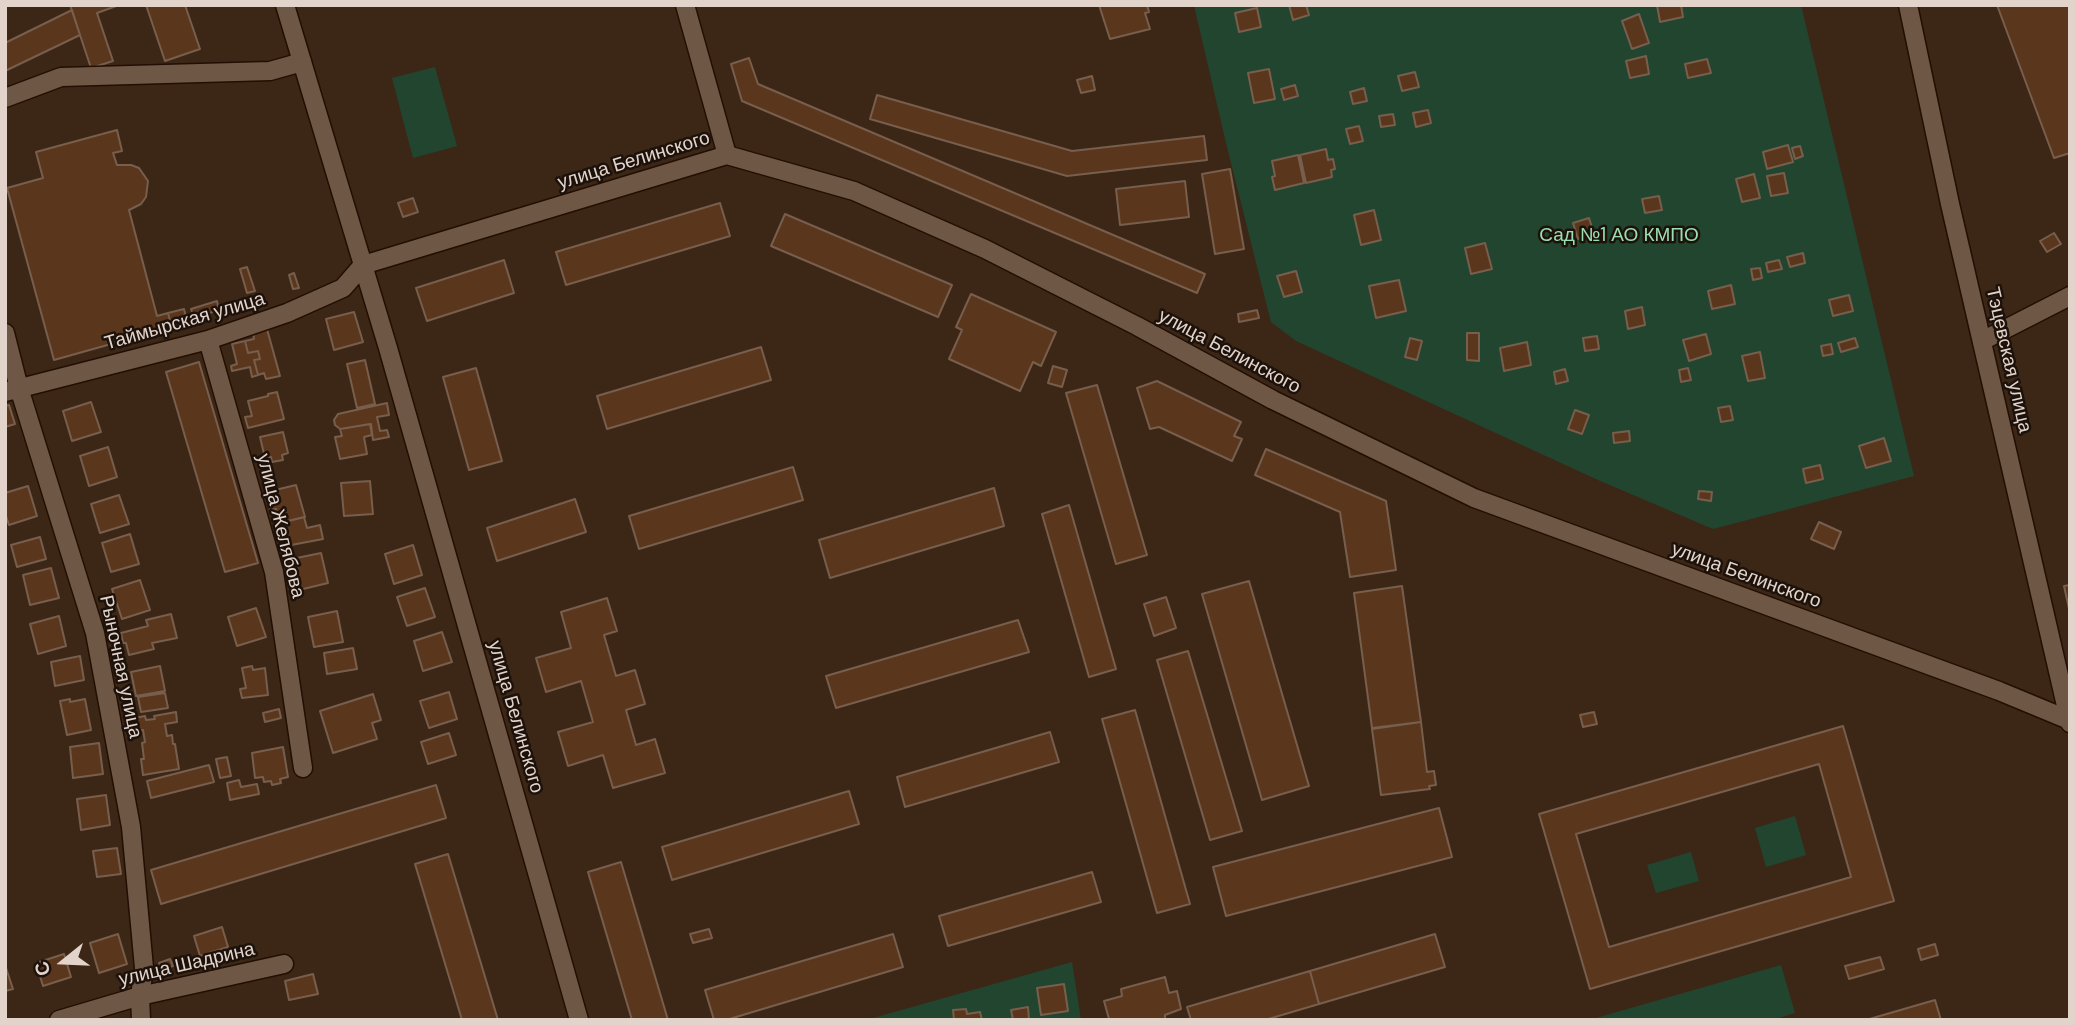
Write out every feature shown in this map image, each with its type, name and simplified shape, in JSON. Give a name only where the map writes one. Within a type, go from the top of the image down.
[{"type":"street","name":"улица Белинского","points":[[285,5],[392,360],[579,1020]]},
{"type":"street","points":[[685,5],[727,155]]},
{"type":"street","name":"Тэцевская улица","points":[[1908,5],[1950,204],[2069,722]]},
{"type":"street","points":[[5,98],[61,77],[270,71],[302,62]]},
{"type":"street","name":"улица Белинского","points":[[363,265],[727,155],[854,191],[985,249],[1137,326],[1273,400],[1474,498],[1999,691],[2069,722]]},
{"type":"street","name":"Таймырская улица","points":[[12,390],[208,340],[287,313],[344,288],[363,265]]},
{"type":"street","points":[[1982,341],[2070,296]]},
{"type":"street","name":"Рыночная улица","points":[[5,333],[12,390],[95,633],[131,827],[144,968],[140,996],[141,1020]]},
{"type":"street","name":"улица Желябова","points":[[208,340],[274,572],[303,768]]},
{"type":"street","name":"улица Шадрина","points":[[59,1020],[140,996],[284,964]]},
{"type":"green space","name":"Сад №1 АО КМПО","points":[[1194,5],[1801,5],[1914,476],[1713,529],[1598,480],[1296,341],[1271,322]]},
{"type":"green space","points":[[435,67],[457,146],[413,158],[392,78]]},
{"type":"green space","points":[[1795,816],[1806,855],[1766,867],[1755,828]]},
{"type":"green space","points":[[1691,852],[1699,881],[1656,893],[1647,865]]},
{"type":"green space","points":[[1072,962],[1081,1020],[866,1020]]},
{"type":"green space","points":[[1781,965],[1795,1013],[1772,1020],[1589,1020]]},
{"type":"building","points":[[70,5],[119,5],[97,13],[113,61],[91,68]]},
{"type":"building","points":[[146,5],[185,5],[200,49],[165,61]]},
{"type":"building","points":[[1099,5],[1147,5],[1149,12],[1145,13],[1150,29],[1110,39]]},
{"type":"building","points":[[1289,5],[1306,5],[1309,15],[1293,20]]},
{"type":"building","points":[[1657,5],[1681,5],[1683,17],[1660,22]]},
{"type":"building","points":[[1997,5],[2070,5],[2070,153],[2054,158]]},
{"type":"building","points":[[1257,8],[1261,27],[1239,32],[1235,13]]},
{"type":"building","points":[[72,10],[80,35],[5,71],[5,43]]},
{"type":"building","points":[[1639,14],[1649,43],[1632,49],[1622,21]]},
{"type":"building","points":[[1646,56],[1649,74],[1630,78],[1626,61]]},
{"type":"building","points":[[749,58],[758,84],[1205,274],[1197,293],[742,101],[731,64]]},
{"type":"building","points":[[1707,59],[1711,73],[1688,78],[1685,64]]},
{"type":"building","points":[[1269,69],[1275,99],[1254,103],[1248,73]]},
{"type":"building","points":[[1415,72],[1419,87],[1402,91],[1398,76]]},
{"type":"building","points":[[1092,76],[1095,90],[1081,93],[1077,80]]},
{"type":"building","points":[[1295,85],[1298,96],[1284,100],[1281,89]]},
{"type":"building","points":[[1364,88],[1367,101],[1353,104],[1350,92]]},
{"type":"building","points":[[877,95],[1072,151],[1204,136],[1207,160],[1067,176],[870,119]]},
{"type":"building","points":[[1428,110],[1431,123],[1416,127],[1413,113]]},
{"type":"building","points":[[1393,114],[1395,125],[1381,127],[1379,116]]},
{"type":"building","points":[[1359,126],[1363,141],[1350,144],[1346,129]]},
{"type":"building","points":[[117,130],[122,151],[113,153],[117,165],[139,168],[148,181],[146,197],[141,204],[129,210],[157,316],[168,313],[171,325],[54,360],[7,188],[43,178],[36,152]]},
{"type":"building","points":[[1788,145],[1793,162],[1767,169],[1763,152]]},
{"type":"building","points":[[1800,146],[1803,156],[1795,159],[1792,148]]},
{"type":"building","points":[[1326,149],[1328,160],[1333,159],[1335,169],[1331,170],[1332,177],[1306,183],[1300,155]]},
{"type":"building","points":[[1298,155],[1304,183],[1275,190],[1272,161]]},
{"type":"building","points":[[1230,169],[1244,249],[1215,254],[1202,174]]},
{"type":"building","points":[[1784,173],[1788,193],[1771,196],[1767,176]]},
{"type":"building","points":[[1754,174],[1760,198],[1742,202],[1736,179]]},
{"type":"building","points":[[1185,181],[1189,217],[1120,225],[1116,189]]},
{"type":"building","points":[[1659,196],[1662,210],[1645,213],[1642,199]]},
{"type":"building","points":[[413,198],[418,212],[403,217],[398,203]]},
{"type":"building","points":[[720,203],[730,236],[566,285],[556,252]]},
{"type":"building","points":[[1374,210],[1381,240],[1361,245],[1354,215]]},
{"type":"building","points":[[785,214],[952,285],[938,317],[771,246]]},
{"type":"building","points":[[1589,218],[1594,234],[1578,239],[1573,223]]},
{"type":"building","points":[[2054,233],[2061,244],[2047,252],[2040,241]]},
{"type":"building","points":[[1485,243],[1492,269],[1471,274],[1465,248]]},
{"type":"building","points":[[1803,253],[1805,263],[1790,267],[1787,257]]},
{"type":"building","points":[[504,260],[514,293],[427,321],[416,288]]},
{"type":"building","points":[[1779,260],[1782,269],[1768,272],[1766,263]]},
{"type":"building","points":[[247,267],[255,291],[247,293],[240,269]]},
{"type":"building","points":[[1760,268],[1762,278],[1753,280],[1751,269]]},
{"type":"building","points":[[1296,271],[1302,292],[1284,297],[1277,276]]},
{"type":"building","points":[[294,273],[299,288],[293,289],[289,275]]},
{"type":"building","points":[[1399,280],[1406,311],[1376,318],[1369,286]]},
{"type":"building","points":[[1731,285],[1735,304],[1712,309],[1708,291]]},
{"type":"building","points":[[971,294],[1056,332],[1041,366],[1033,362],[1020,391],[949,359],[962,330],[956,327]]},
{"type":"building","points":[[1849,295],[1853,311],[1833,316],[1829,300]]},
{"type":"building","points":[[217,301],[219,310],[194,318],[191,309]]},
{"type":"building","points":[[1642,307],[1645,325],[1628,329],[1625,311]]},
{"type":"building","points":[[184,309],[187,321],[171,325],[168,313]]},
{"type":"building","points":[[1257,310],[1259,318],[1239,322],[1238,314]]},
{"type":"building","points":[[354,312],[363,342],[334,350],[326,319]]},
{"type":"building","points":[[267,329],[280,376],[266,379],[264,373],[258,375],[254,360],[260,359],[258,351],[248,353],[245,341],[254,339],[253,332]]},
{"type":"building","points":[[1467,333],[1479,333],[1479,361],[1467,360]]},
{"type":"building","points":[[1706,334],[1711,354],[1689,361],[1683,340]]},
{"type":"building","points":[[1597,336],[1599,349],[1585,351],[1583,338]]},
{"type":"building","points":[[1410,338],[1422,341],[1417,360],[1405,357]]},
{"type":"building","points":[[1855,338],[1858,347],[1841,352],[1838,343]]},
{"type":"building","points":[[245,341],[248,353],[258,351],[260,359],[254,360],[258,375],[252,377],[250,367],[232,371],[231,366],[237,364],[232,344]]},
{"type":"building","points":[[1527,342],[1531,365],[1504,371],[1500,348]]},
{"type":"building","points":[[1831,344],[1833,354],[1823,356],[1821,346]]},
{"type":"building","points":[[761,347],[771,380],[607,429],[597,396]]},
{"type":"building","points":[[1760,352],[1765,378],[1748,381],[1742,356]]},
{"type":"building","points":[[365,360],[375,404],[357,408],[347,364]]},
{"type":"building","points":[[199,362],[258,563],[225,572],[166,372]]},
{"type":"building","points":[[1053,366],[1067,370],[1062,387],[1048,383]]},
{"type":"building","points":[[476,368],[502,461],[469,470],[443,377]]},
{"type":"building","points":[[1688,368],[1691,380],[1681,382],[1679,370]]},
{"type":"building","points":[[1565,369],[1568,381],[1556,384],[1554,372]]},
{"type":"building","points":[[1157,381],[1241,422],[1234,436],[1242,439],[1232,461],[1159,427],[1150,429],[1137,388]]},
{"type":"building","points":[[1097,385],[1147,555],[1116,564],[1066,393]]},
{"type":"building","points":[[277,392],[284,419],[248,428],[245,417],[252,416],[248,401]]},
{"type":"building","points":[[91,402],[101,432],[72,441],[63,411]]},
{"type":"building","points":[[387,403],[389,415],[377,417],[380,431],[387,430],[389,437],[373,440],[371,424],[340,429],[335,425],[334,420],[338,414]]},
{"type":"building","points":[[9,405],[15,424],[5,427],[5,406]]},
{"type":"building","points":[[1730,406],[1733,420],[1721,422],[1718,408]]},
{"type":"building","points":[[1575,410],[1589,415],[1582,434],[1568,429]]},
{"type":"building","points":[[370,424],[372,435],[364,437],[367,454],[340,459],[335,437],[342,436],[340,429]]},
{"type":"building","points":[[1629,431],[1630,441],[1614,443],[1613,433]]},
{"type":"building","points":[[283,432],[288,453],[282,455],[283,460],[272,462],[271,457],[265,458],[260,437]]},
{"type":"building","points":[[1884,438],[1891,461],[1866,468],[1859,446]]},
{"type":"building","points":[[108,447],[117,477],[89,486],[80,456]]},
{"type":"building","points":[[1266,449],[1386,501],[1396,570],[1350,577],[1340,512],[1255,475]]},
{"type":"building","points":[[1820,465],[1823,479],[1806,483],[1803,469]]},
{"type":"building","points":[[793,467],[803,500],[639,549],[629,516]]},
{"type":"building","points":[[370,481],[373,514],[344,516],[341,483]]},
{"type":"building","points":[[296,485],[305,517],[280,523],[276,509],[270,510],[269,504],[274,503],[271,491]]},
{"type":"building","points":[[28,486],[37,516],[9,525],[5,513],[5,493]]},
{"type":"building","points":[[994,488],[1004,526],[830,578],[819,540]]},
{"type":"building","points":[[1699,491],[1712,492],[1711,501],[1698,499]]},
{"type":"building","points":[[119,495],[129,524],[100,533],[91,504]]},
{"type":"building","points":[[575,499],[586,532],[497,561],[487,528]]},
{"type":"building","points":[[1069,505],[1116,669],[1089,677],[1042,514]]},
{"type":"building","points":[[304,517],[307,528],[320,525],[323,539],[286,546],[280,523]]},
{"type":"building","points":[[1819,522],[1841,532],[1834,549],[1811,539]]},
{"type":"building","points":[[130,534],[139,564],[111,572],[102,543]]},
{"type":"building","points":[[40,537],[46,559],[17,567],[11,545]]},
{"type":"building","points":[[413,545],[422,575],[394,584],[385,554]]},
{"type":"building","points":[[321,553],[328,583],[299,590],[292,559]]},
{"type":"building","points":[[51,568],[59,598],[30,605],[23,575]]},
{"type":"building","points":[[140,580],[150,610],[122,619],[112,589]]},
{"type":"building","points":[[1249,581],[1309,786],[1262,800],[1202,594]]},
{"type":"building","points":[[2070,585],[2070,613],[2064,586]]},
{"type":"building","points":[[1402,586],[1421,722],[1372,728],[1354,593]]},
{"type":"building","points":[[425,588],[435,617],[407,626],[397,597]]},
{"type":"building","points":[[1166,597],[1176,628],[1154,636],[1144,604]]},
{"type":"building","points":[[607,598],[617,631],[604,635],[616,676],[635,670],[645,704],[626,710],[636,745],[655,739],[665,773],[613,788],[603,755],[568,766],[558,732],[593,722],[581,681],[546,692],[536,658],[571,648],[561,612]]},
{"type":"building","points":[[256,608],[266,637],[237,646],[228,617]]},
{"type":"building","points":[[337,611],[343,642],[314,647],[308,617]]},
{"type":"building","points":[[171,614],[177,638],[152,643],[154,649],[129,655],[121,633],[148,626],[146,620]]},
{"type":"building","points":[[59,616],[66,646],[38,654],[30,624]]},
{"type":"building","points":[[1018,620],[1029,652],[836,708],[826,676]]},
{"type":"building","points":[[442,632],[452,662],[423,671],[414,641]]},
{"type":"building","points":[[353,648],[357,669],[327,674],[324,653]]},
{"type":"building","points":[[1188,651],[1242,831],[1210,840],[1157,660]]},
{"type":"building","points":[[80,656],[84,680],[55,686],[51,662]]},
{"type":"building","points":[[160,666],[165,691],[136,696],[131,672]]},
{"type":"building","points":[[252,666],[253,670],[265,668],[268,695],[242,698],[240,689],[246,688],[242,668]]},
{"type":"building","points":[[449,692],[457,719],[429,728],[420,701]]},
{"type":"building","points":[[165,693],[168,708],[141,712],[138,697]]},
{"type":"building","points":[[373,694],[381,720],[372,723],[377,739],[333,753],[320,711]]},
{"type":"building","points":[[70,699],[70,702],[85,699],[91,730],[67,735],[60,701]]},
{"type":"building","points":[[279,709],[281,718],[265,722],[263,713]]},
{"type":"building","points":[[1135,710],[1190,904],[1157,913],[1102,719]]},
{"type":"building","points":[[176,712],[177,722],[165,724],[167,736],[172,735],[175,744],[179,769],[143,775],[141,759],[144,759],[142,743],[145,742],[143,730],[137,731],[135,718],[145,716],[146,720],[155,719],[154,716]]},
{"type":"building","points":[[1594,712],[1597,724],[1583,727],[1580,715]]},
{"type":"building","points":[[1421,722],[1427,772],[1434,771],[1436,785],[1429,786],[1430,789],[1381,795],[1372,729]]},
{"type":"building","points":[[1843,726],[1894,901],[1590,989],[1539,814]],"holes":[[[1819,764],[1851,877],[1609,947],[1576,834]]]},
{"type":"building","points":[[1050,732],[1059,762],[905,807],[897,777]]},
{"type":"building","points":[[449,733],[456,755],[428,764],[421,742]]},
{"type":"building","points":[[99,743],[103,774],[73,778],[70,747]]},
{"type":"building","points":[[283,747],[288,777],[280,779],[281,783],[272,785],[271,781],[264,782],[263,777],[255,778],[252,753]]},
{"type":"building","points":[[227,757],[231,776],[220,778],[216,759]]},
{"type":"building","points":[[209,765],[214,782],[151,798],[147,781]]},
{"type":"building","points":[[239,780],[241,787],[257,784],[259,794],[230,800],[227,783]]},
{"type":"building","points":[[436,785],[446,818],[161,904],[151,870]]},
{"type":"building","points":[[849,791],[859,824],[672,880],[662,847]]},
{"type":"building","points":[[106,795],[110,825],[81,830],[77,799]]},
{"type":"building","points":[[1439,808],[1452,857],[1226,916],[1213,867]]},
{"type":"building","points":[[117,848],[121,874],[97,877],[93,851]]},
{"type":"building","points":[[448,854],[498,1020],[462,1020],[415,864]]},
{"type":"building","points":[[621,862],[668,1020],[632,1020],[588,872]]},
{"type":"building","points":[[1092,872],[1101,902],[948,946],[939,916]]},
{"type":"building","points":[[222,927],[228,947],[200,956],[194,936]]},
{"type":"building","points":[[709,929],[712,938],[693,943],[690,934]]},
{"type":"building","points":[[118,934],[127,964],[99,973],[90,943]]},
{"type":"building","points":[[893,934],[903,967],[726,1020],[714,1020],[705,990]]},
{"type":"building","points":[[1435,934],[1445,967],[1319,1004],[1310,971]]},
{"type":"building","points":[[1935,944],[1938,955],[1921,960],[1918,949]]},
{"type":"building","points":[[64,954],[71,977],[43,986],[36,963]]},
{"type":"building","points":[[1880,957],[1884,969],[1849,979],[1845,966]]},
{"type":"building","points":[[170,959],[173,966],[161,970],[159,963]]},
{"type":"building","points":[[5,965],[13,989],[5,991]]},
{"type":"building","points":[[1310,971],[1319,1004],[1265,1020],[1191,1020],[1187,1007]]},
{"type":"building","points":[[313,974],[318,994],[289,1000],[285,981]]},
{"type":"building","points":[[1165,977],[1169,993],[1177,991],[1181,1009],[1165,1015],[1165,1020],[1109,1019],[1104,1001],[1122,996],[1121,989]]},
{"type":"building","points":[[1064,984],[1068,1011],[1041,1015],[1037,988]]},
{"type":"building","points":[[1935,1000],[1941,1020],[1866,1020]]},
{"type":"building","points":[[1028,1007],[1029,1020],[1013,1020],[1011,1010]]},
{"type":"building","points":[[966,1009],[967,1014],[980,1012],[982,1020],[954,1020],[953,1010]]}]
